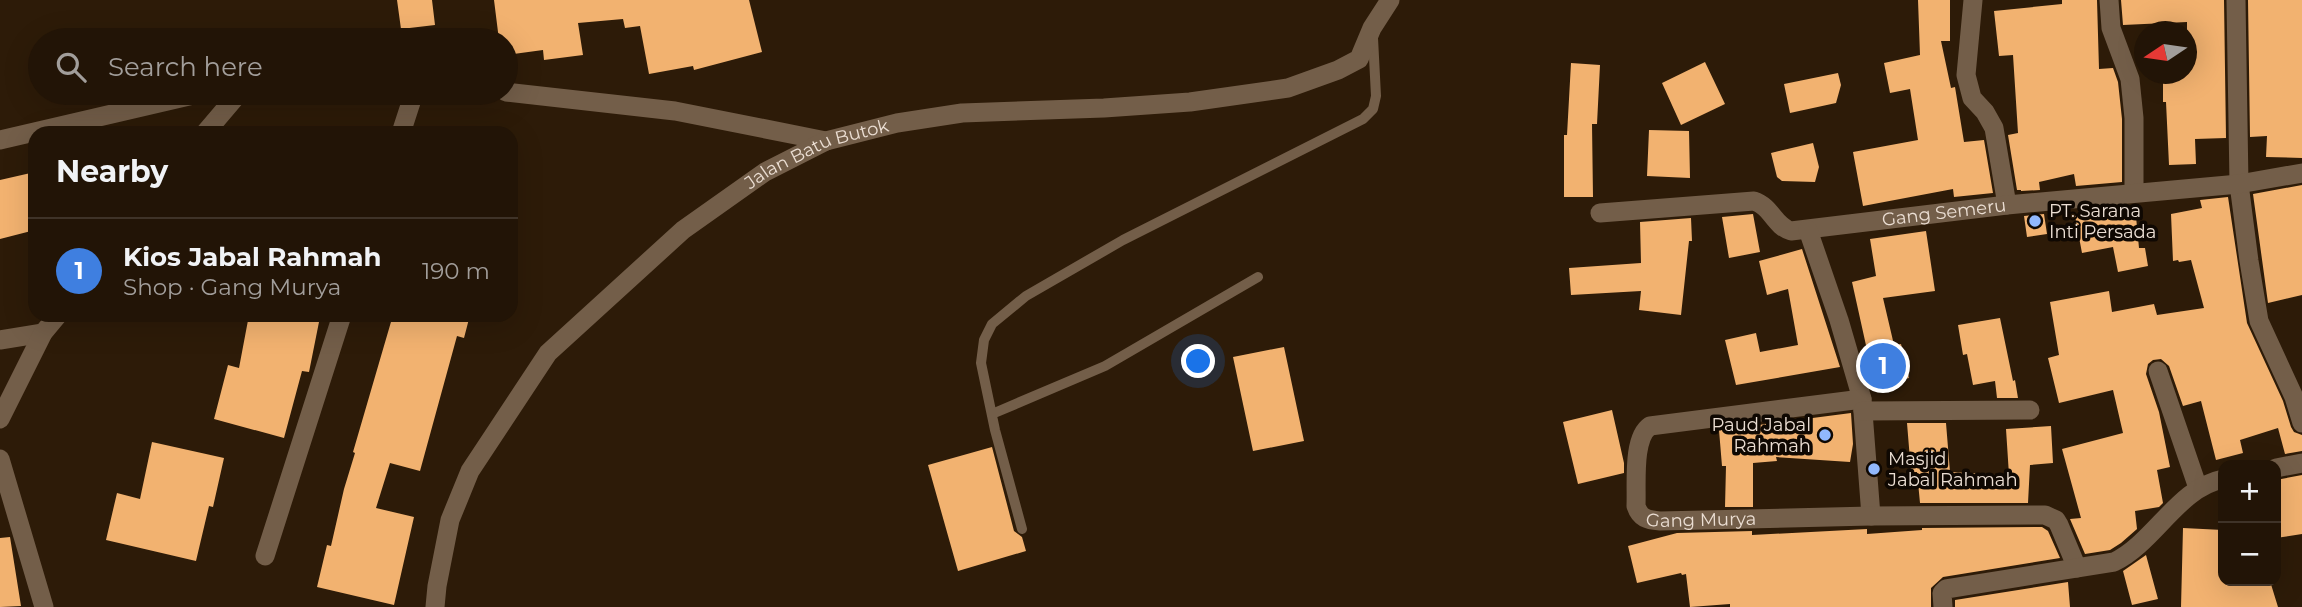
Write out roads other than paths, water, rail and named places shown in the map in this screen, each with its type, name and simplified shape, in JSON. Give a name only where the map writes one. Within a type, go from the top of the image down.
[{"type":"street","name":"Jalan Batu Butok","points":[[435,607],[450,520],[470,471],[548,353],[683,230],[765,172],[826,141],[897,123],[962,113],[1190,102],[1288,88],[1338,70],[1359,59],[1372,28],[1390,0]]},
{"type":"street","points":[[1973,0],[1966,75],[1972,98],[1985,112],[1994,128],[2007,205]]},
{"type":"street","points":[[2109,0],[2111,28],[2130,79],[2134,118],[2134,192]]},
{"type":"street","points":[[2236,0],[2239,184],[2259,321],[2294,397],[2302,423]]},
{"type":"street","points":[[518,93],[675,111],[826,141]]},
{"type":"street","points":[[60,126],[150,105]]},
{"type":"street","points":[[211,126],[229,105]]},
{"type":"street","points":[[403,126],[410,105]]},
{"type":"street","points":[[0,140],[28,133]]},
{"type":"street","name":"Gang Semeru","points":[[1600,213],[1754,201],[1769,209],[1782,228],[1788,231],[1808,230],[2007,205],[2239,184],[2302,173]]},
{"type":"street","points":[[1808,230],[1839,320],[1863,405],[1871,516],[2045,515],[2056,520],[2077,568]]},
{"type":"street","points":[[0,419],[43,333],[52,322]]},
{"type":"street","points":[[265,556],[340,322]]},
{"type":"street","points":[[0,340],[43,333]]},
{"type":"street","points":[[2158,371],[2198,488]]},
{"type":"street","points":[[1863,405],[2030,410]]},
{"type":"street","name":"Gang Murya","points":[[1863,405],[1650,426],[1644,430],[1639,444],[1636,506],[1641,516],[1660,521],[1871,516]]},
{"type":"street","points":[[0,459],[44,607]]},
{"type":"street","points":[[2281,467],[2302,463]]},
{"type":"street","points":[[1943,607],[1942,593],[1946,589],[2121,559],[2198,488],[2218,480]]},
{"type":"lane","points":[[1022,529],[984,383],[981,350],[988,332],[999,316],[1026,296],[1123,240],[1363,118],[1373,109],[1376,96],[1372,28]]},
{"type":"lane","points":[[992,414],[1105,366],[1258,278]]},
{"type":"place","name":"PT. Sarana Inti Persada","points":[[2035,221]]},
{"type":"place","name":"Kios Jabal Rahmah","points":[[1883,366]]},
{"type":"place","name":"Paud Jabal Rahmah","points":[[1825,435]]},
{"type":"place","name":"Masjid Jabal Rahmah","points":[[1874,469]]}]
